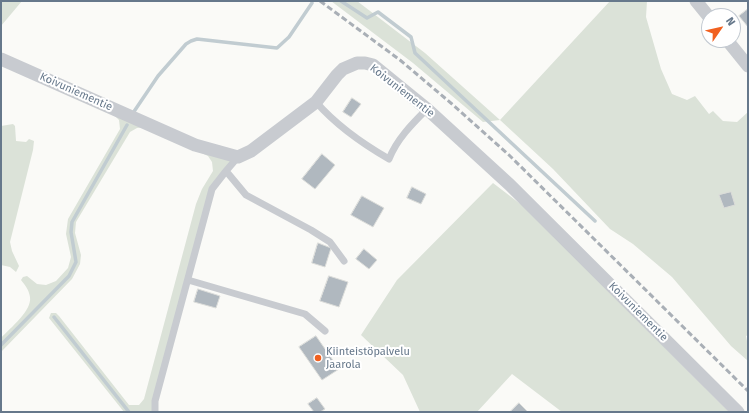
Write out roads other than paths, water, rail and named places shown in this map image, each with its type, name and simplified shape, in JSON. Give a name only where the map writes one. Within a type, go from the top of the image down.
[{"type":"street","points":[[733,48],[748,66]]},
{"type":"street","name":"Koivuniementie","points":[[1,59],[194,145],[238,158],[251,151],[316,102],[343,69],[357,63],[365,62],[373,66],[427,109],[510,184],[738,412]]},
{"type":"lane","points":[[316,102],[329,117],[375,151],[390,159],[394,149],[412,124],[427,109]]},
{"type":"lane","points":[[155,412],[155,401],[212,189],[226,170],[238,158]]},
{"type":"lane","points":[[226,170],[246,195],[330,242],[344,261]]},
{"type":"lane","points":[[188,280],[305,314],[325,331]]},
{"type":"waterway","points":[[341,1],[367,18],[378,12],[411,37],[415,53],[595,221]]},
{"type":"waterway","points":[[133,113],[158,76],[186,44],[197,39],[277,48],[289,37],[312,3]]},
{"type":"waterway","points":[[1,345],[69,276],[76,262],[71,232],[72,222],[127,125]]},
{"type":"waterway","points":[[54,317],[129,412]]},
{"type":"railway","points":[[320,1],[400,60],[509,155],[748,391]]},
{"type":"place","name":"Kiinteistöpalvelu Jaarola","points":[[318,358]]}]
